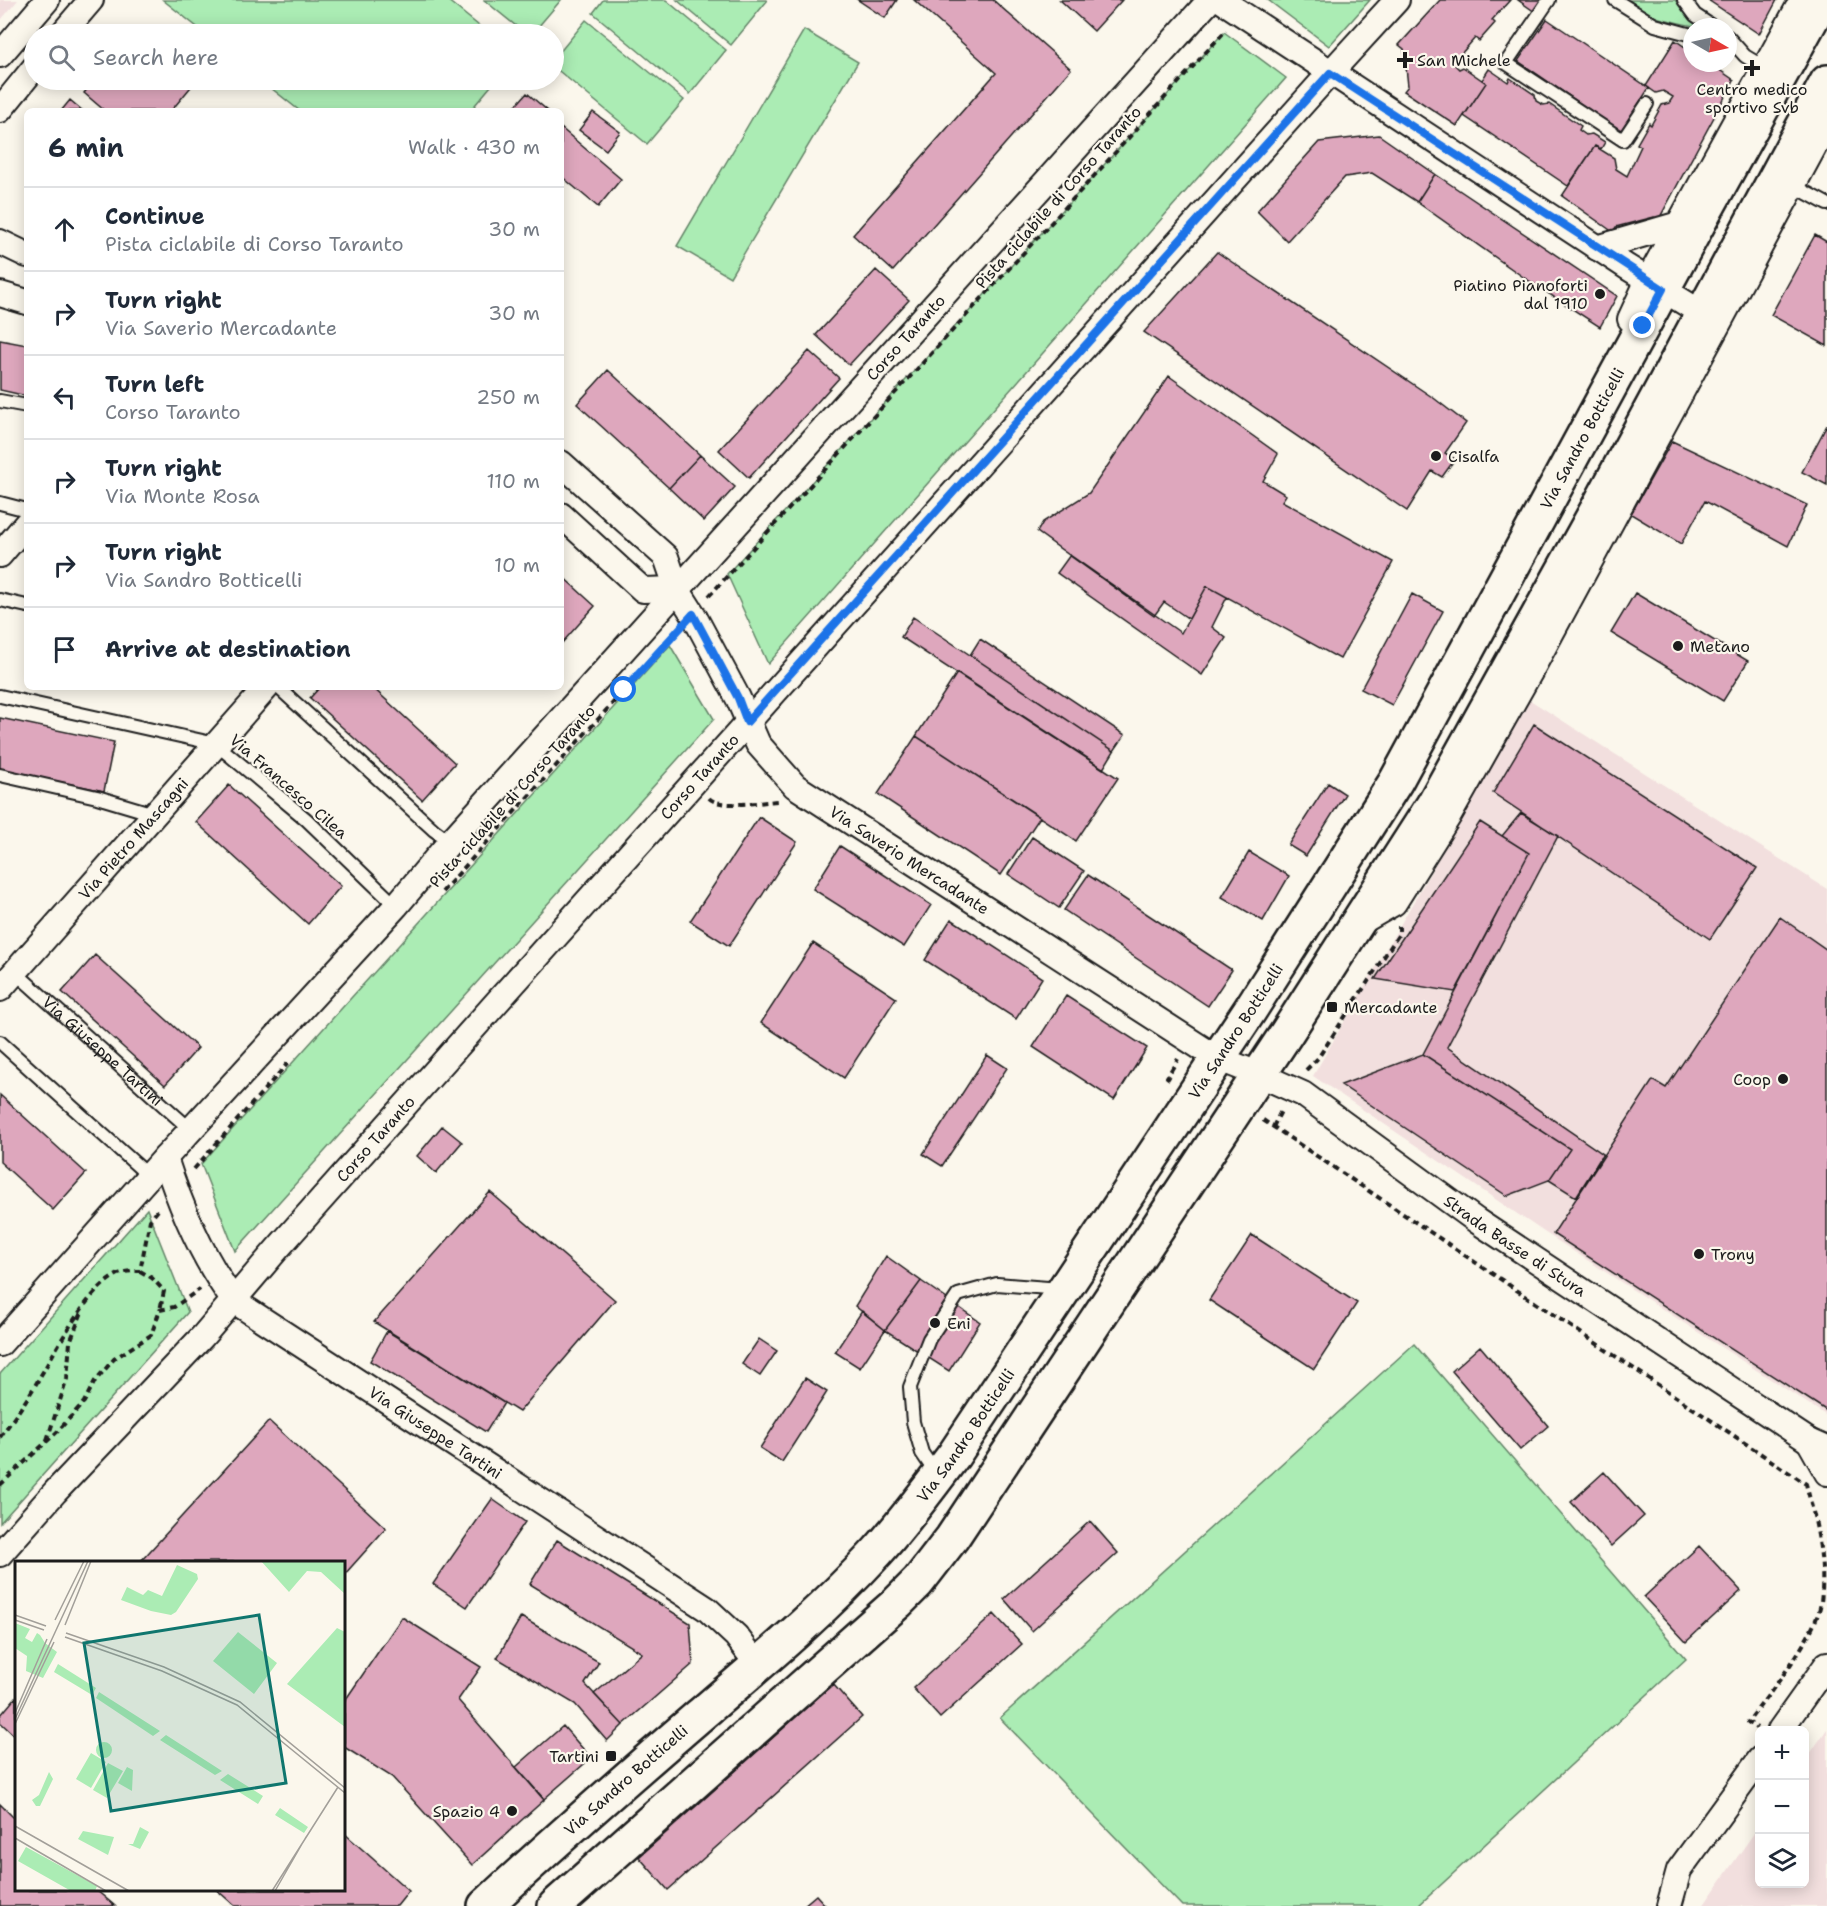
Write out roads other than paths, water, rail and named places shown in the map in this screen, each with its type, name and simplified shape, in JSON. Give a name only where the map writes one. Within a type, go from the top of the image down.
[{"type":"main road","name":"Via Sandro Botticelli","points":[[485,1906],[568,1828],[758,1665],[876,1553],[938,1477],[1250,1010],[1396,781],[1656,285],[1822,0]]},
{"type":"main road","points":[[555,1906],[853,1643],[918,1582],[952,1538],[1433,805],[1710,318],[1827,82]]},
{"type":"street","points":[[26,24],[47,0]]},
{"type":"street","points":[[71,24],[91,0]]},
{"type":"street","name":"Corso Taranto","points":[[0,1344],[165,1158],[396,906],[450,842],[677,589],[1210,0]]},
{"type":"street","name":"Corso Taranto","points":[[0,1554],[55,1492],[203,1336],[286,1239],[747,722],[1397,0]]},
{"type":"street","name":"Via Sandro Botticelli","points":[[1656,285],[1679,224],[1755,62],[1797,9],[1809,0]]},
{"type":"street","points":[[1231,6],[1597,248],[1710,318],[1794,186],[1827,123]]},
{"type":"street","points":[[0,55],[24,27]]},
{"type":"street","points":[[0,110],[24,80]]},
{"type":"street","points":[[1597,248],[1679,224]]},
{"type":"street","points":[[0,242],[24,254]]},
{"type":"street","points":[[0,294],[24,301]]},
{"type":"street","name":"Via Saverio Mercadante","points":[[564,466],[666,557],[677,589],[738,698],[758,744],[795,786],[1217,1058]]},
{"type":"street","points":[[564,518],[643,590],[677,589]]},
{"type":"street","points":[[0,555],[24,527]]},
{"type":"street","name":"Via Pietro Mascagni","points":[[8,980],[264,690]]},
{"type":"street","name":"Strada Basse di Stura","points":[[1217,1058],[1303,1094],[1477,1221],[1818,1445],[1827,1473]]},
{"type":"street","name":"Via Giuseppe Tartini","points":[[165,1158],[175,1191],[217,1278],[234,1301],[707,1609],[736,1636],[758,1665]]},
{"type":"street","points":[[1784,1726],[1827,1664]]},
{"type":"street","points":[[1669,1906],[1679,1870],[1755,1766]]},
{"type":"lane","points":[[1549,0],[1506,63],[1623,140],[1647,104]]},
{"type":"lane","points":[[1615,0],[1655,25],[1683,33]]},
{"type":"lane","points":[[1684,0],[1700,18]]},
{"type":"lane","points":[[1737,45],[1755,62]]},
{"type":"lane","points":[[1737,55],[1755,62]]},
{"type":"lane","points":[[1794,186],[1827,204]]},
{"type":"lane","points":[[0,401],[24,405]]},
{"type":"lane","points":[[0,503],[24,509]]},
{"type":"lane","points":[[0,600],[24,605]]},
{"type":"lane","points":[[281,690],[450,842]]},
{"type":"lane","name":"Via Francesco Cilea","points":[[0,696],[216,744],[306,819],[396,906]]},
{"type":"lane","points":[[0,775],[97,797],[154,814]]},
{"type":"lane","name":"Via Giuseppe Tartini","points":[[8,980],[191,1130]]},
{"type":"lane","points":[[0,1042],[149,1176]]},
{"type":"lane","points":[[938,1477],[922,1452],[913,1422],[910,1387],[929,1339],[958,1296],[997,1284],[1065,1290]]},
{"type":"place","name":"San Michele","points":[[1405,60]]},
{"type":"place","name":"Centro medico sportivo Svb","points":[[1752,68]]},
{"type":"place","name":"Piatino Pianoforti dal 1910","points":[[1600,294]]},
{"type":"place","name":"Cisalfa","points":[[1436,456]]},
{"type":"place","name":"Metano","points":[[1678,646]]},
{"type":"place","name":"Mercadante","points":[[1332,1007]]},
{"type":"place","name":"Coop","points":[[1783,1079]]},
{"type":"place","name":"Trony","points":[[1699,1254]]},
{"type":"place","name":"Eni","points":[[935,1323]]},
{"type":"place","name":"Tartini","points":[[611,1756]]},
{"type":"place","name":"Spazio 4","points":[[512,1811]]}]
